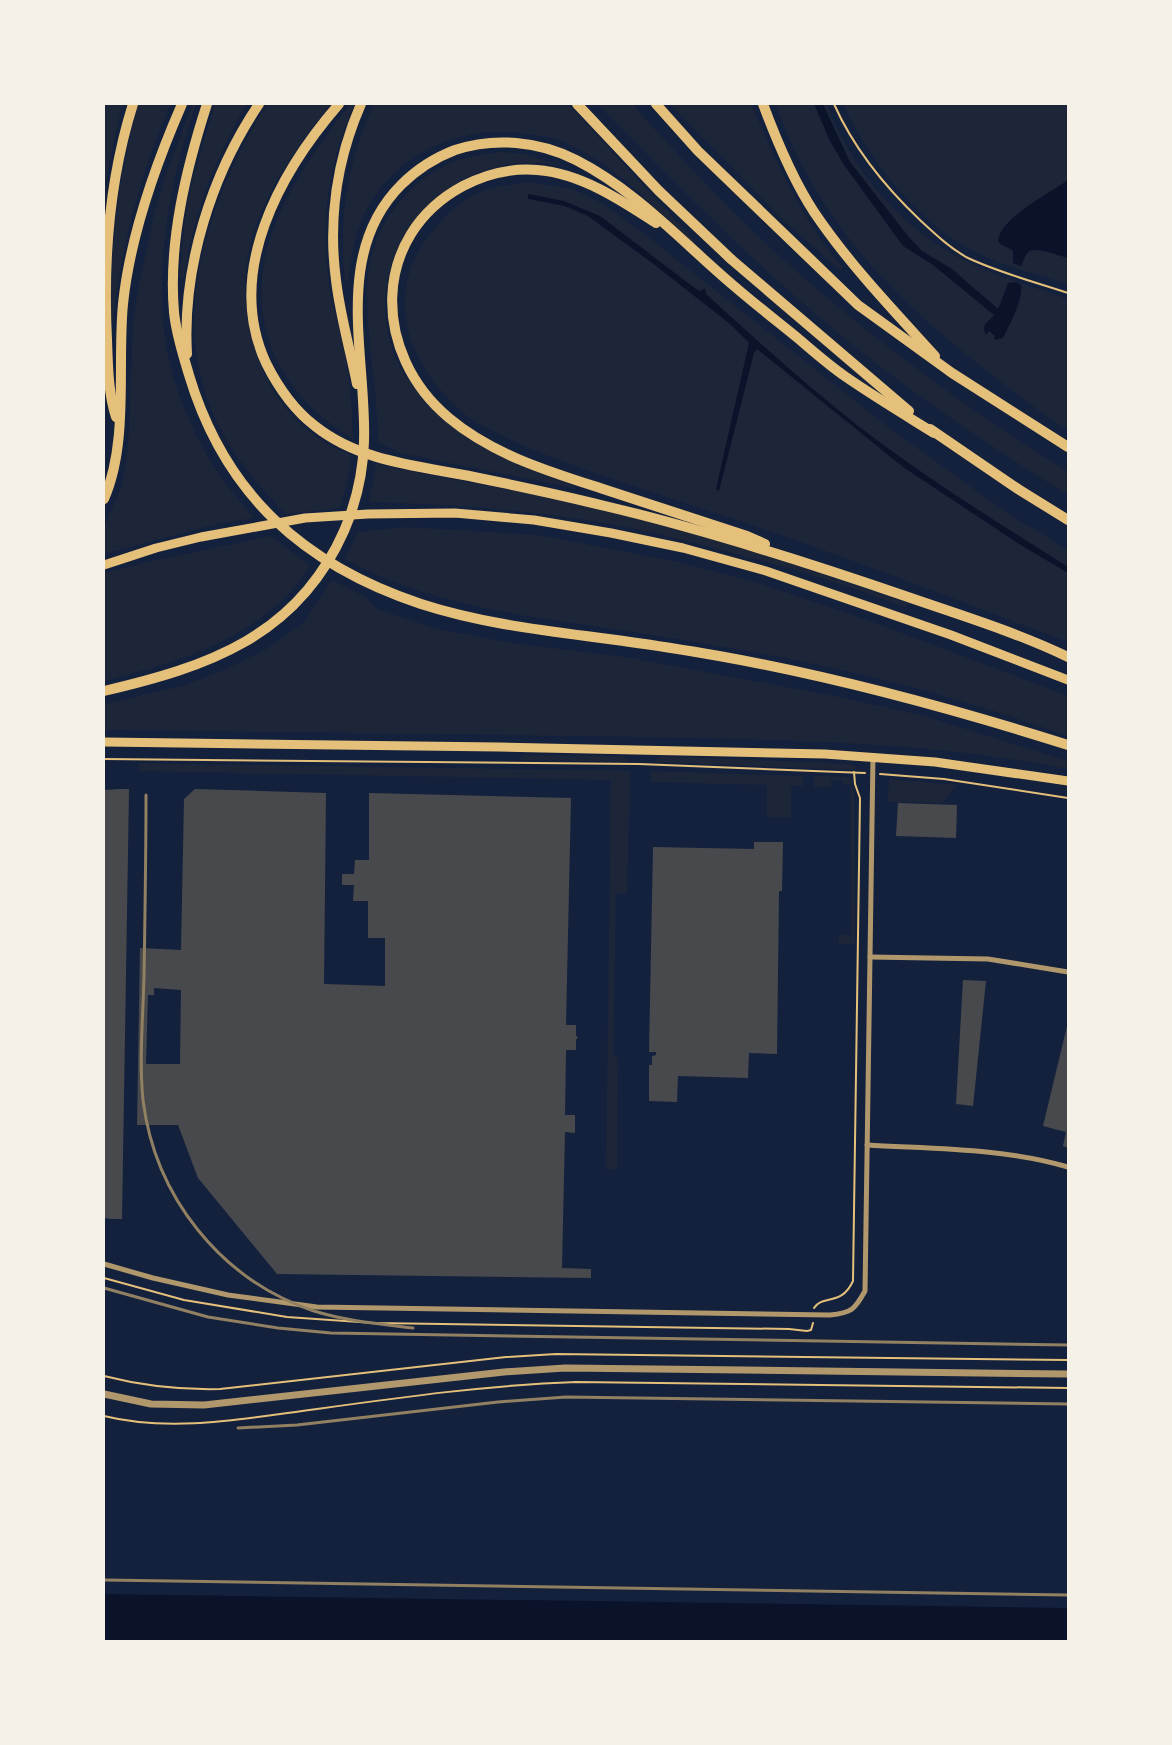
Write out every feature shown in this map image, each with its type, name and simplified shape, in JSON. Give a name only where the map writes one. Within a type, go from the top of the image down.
[{"type":"highway","points":[[118,426],[111,400],[108,370],[105,268],[113,188],[120,150],[133,104]]},
{"type":"highway","points":[[104,499],[114,466],[123,307],[130,265],[158,164],[182,104]]},
{"type":"highway","points":[[207,104],[186,183],[174,262],[174,316],[180,345],[209,428],[238,478],[266,512],[291,536],[317,556],[352,577],[380,589],[423,605],[476,619],[723,657],[933,704],[1068,745]]},
{"type":"highway","points":[[188,370],[186,337],[188,309],[192,273],[200,238],[209,205],[222,173],[259,104]]},
{"type":"highway","points":[[339,104],[311,139],[283,183],[261,236],[252,273],[252,314],[261,350],[278,386],[302,415],[315,426],[341,443],[379,458],[583,500],[789,556],[958,615],[1068,657]]},
{"type":"highway","points":[[361,104],[352,125],[339,172],[333,237],[339,299],[364,423]]},
{"type":"highway","points":[[577,104],[659,191],[732,260],[934,433]]},
{"type":"highway","points":[[656,104],[698,151],[858,306],[952,374],[1068,447]]},
{"type":"highway","points":[[764,104],[778,144],[813,211],[873,288],[952,374]]},
{"type":"highway","points":[[104,691],[189,668],[242,645],[278,620],[315,579],[336,547],[354,502],[362,471],[364,423],[358,291],[365,247],[376,217],[395,191],[420,168],[436,158],[469,146],[498,142],[520,144],[562,154],[604,177],[651,212],[733,286],[843,375],[1068,520]]},
{"type":"highway","points":[[693,248],[633,208],[569,176],[522,169],[485,176],[443,198],[425,216],[410,237],[399,262],[393,286],[392,318],[399,349],[410,372],[428,397],[464,430],[488,444],[547,470],[747,536],[789,556]]},
{"type":"main road","points":[[104,565],[156,548],[201,537],[305,518],[369,514],[455,513],[534,520],[611,532],[683,548],[766,571],[940,631],[1068,680]]},
{"type":"main road","points":[[104,742],[545,747],[873,756],[936,762],[1068,781]]},
{"type":"street","points":[[104,1264],[203,1290],[266,1302],[317,1307],[813,1314],[846,1313],[857,1306],[865,1291],[873,756]]},
{"type":"street","points":[[870,957],[988,959],[1068,972]]},
{"type":"street","points":[[867,1145],[976,1151],[1044,1160],[1068,1167]]},
{"type":"street","points":[[104,1394],[151,1404],[204,1406],[504,1372],[577,1368],[1068,1374]]},
{"type":"path","points":[[834,104],[854,142],[874,172],[901,203],[930,230],[968,258],[1068,293]]},
{"type":"path","points":[[104,759],[639,764],[854,772],[944,779],[1068,798]]},
{"type":"path","points":[[104,1278],[183,1300],[287,1317],[374,1323],[811,1330],[814,1306],[819,1302],[840,1298],[853,1281],[860,798],[854,772]]},
{"type":"path","points":[[104,1416],[129,1422],[216,1422],[513,1384],[576,1382],[1068,1388]]},
{"type":"shaded area","points":[[104,104],[122,104],[104,190]]},
{"type":"shaded area","points":[[138,104],[170,104],[141,184],[121,264],[113,321],[110,322],[111,267],[116,213],[125,158]]},
{"type":"shaded area","points":[[193,104],[196,104],[172,192],[163,254],[162,285],[166,346],[185,411],[208,458],[254,518],[220,523],[104,554],[104,527],[121,488],[126,463],[133,321],[139,285],[164,179]]},
{"type":"shaded area","points":[[215,104],[247,104],[215,166],[193,230],[184,277],[179,278],[186,210]]},
{"type":"shaded area","points":[[267,104],[331,104],[283,171],[263,208],[250,246],[246,274],[246,302],[249,330],[257,357],[269,383],[284,406],[303,426],[326,443],[351,455],[348,480],[340,508],[286,514],[273,501],[248,472],[218,424],[204,389],[196,352],[194,315],[198,277],[206,240],[217,204],[232,169]]},
{"type":"shaded area","points":[[350,104],[355,104],[340,143],[330,184],[325,247],[330,289],[348,371],[353,439],[328,422],[307,403],[289,381],[276,358],[266,332],[262,305],[262,276],[268,246],[283,207],[314,153]]},
{"type":"shaded area","points":[[374,104],[568,104],[695,241],[693,244],[629,184],[594,158],[576,148],[556,139],[529,134],[481,133],[457,138],[414,157],[380,189],[362,218],[354,245],[348,281],[345,281],[343,235],[347,190],[358,146]]},
{"type":"shaded area","points":[[597,104],[632,104],[739,218],[811,284],[918,370],[992,423],[1068,472],[1068,495],[941,411],[820,318],[734,240]]},
{"type":"shaded area","points":[[670,104],[751,104],[802,210],[828,250],[843,268],[841,271],[780,217]]},
{"type":"shaded area","points":[[776,104],[826,104],[851,154],[867,177],[884,198],[925,236],[949,252],[985,270],[1068,299],[1068,430],[1029,403],[956,346],[892,287],[862,255],[836,221],[813,185],[793,146]]},
{"type":"shaded area","points":[[814,104],[823,104],[850,162],[922,251],[952,269],[997,308],[1008,283],[1016,282],[1021,285],[1018,305],[1003,338],[995,340],[995,336],[989,331],[986,335],[984,331],[986,324],[994,315],[933,265],[903,246],[844,165],[830,141]]},
{"type":"shaded area","points":[[843,104],[1068,104],[1068,284],[1009,266],[980,254],[953,239],[936,226],[904,195],[876,161]]},
{"type":"shaded area","points":[[500,152],[523,154],[565,166],[520,163],[495,167],[449,188],[430,203],[414,221],[401,242],[391,266],[385,302],[388,336],[395,357],[406,377],[440,415],[482,445],[528,468],[575,486],[575,488],[400,453],[378,442],[367,286],[369,266],[381,230],[403,198],[433,172],[456,161]]},
{"type":"shaded area","points":[[1068,180],[1068,258],[1035,250],[1027,253],[1021,266],[1013,263],[1013,251],[998,241],[1001,232],[1016,215]]},
{"type":"shaded area","points":[[528,182],[573,189],[603,204],[638,229],[892,430],[1010,515],[1068,550],[1068,642],[900,578],[551,457],[478,424],[468,417],[429,376],[416,352],[408,328],[405,303],[408,278],[418,253],[435,228],[457,206],[485,190]]},
{"type":"shaded area","points":[[528,194],[564,201],[600,216],[696,289],[700,291],[705,288],[706,294],[743,328],[857,425],[934,481],[1068,567],[1068,573],[1019,544],[903,467],[757,349],[754,353],[719,491],[716,489],[749,343],[730,324],[588,216],[565,206],[528,199]]},
{"type":"shaded area","points":[[376,464],[575,503],[681,529],[908,603],[906,608],[833,581],[782,566],[613,524],[513,510],[369,502]]},
{"type":"shaded area","points":[[406,527],[538,535],[679,562],[762,584],[870,621],[1068,696],[1068,736],[947,697],[824,666],[459,602],[401,584],[345,559],[358,532]]},
{"type":"shaded area","points":[[271,536],[310,566],[291,591],[269,612],[245,629],[191,655],[104,681],[104,573]]},
{"type":"shaded area","points":[[332,580],[367,598],[377,609],[437,629],[512,643],[625,657],[839,697],[924,716],[1068,761],[1068,769],[908,747],[800,741],[104,730],[104,704],[182,686],[226,669],[265,650],[303,623]]},
{"type":"shaded area","points":[[522,755],[624,756],[629,762],[519,760]]},
{"type":"shaded area","points":[[659,756],[848,764],[855,766],[858,770],[654,762]]},
{"type":"shaded area","points":[[139,763],[630,771],[627,893],[616,893],[613,1056],[618,1057],[617,1169],[606,1169],[611,780],[139,771]]},
{"type":"shaded area","points":[[651,771],[803,776],[803,786],[791,786],[791,817],[767,817],[767,785],[651,782]]},
{"type":"shaded area","points":[[814,776],[850,777],[854,793],[855,944],[839,944],[839,935],[851,935],[851,785],[843,784],[843,780],[831,780],[831,787],[814,787]]},
{"type":"shaded area","points":[[889,779],[957,785],[942,803],[888,802]]},
{"type":"shaded area","points":[[104,1594],[1068,1608],[1068,1641],[104,1641]]},
{"type":"building","points":[[129,789],[122,1219],[111,1219],[104,1218],[104,790]]},
{"type":"building","points":[[195,789],[326,793],[324,984],[385,986],[385,938],[368,938],[368,901],[353,901],[354,885],[342,885],[342,874],[354,874],[355,860],[369,860],[369,793],[571,798],[566,1025],[576,1025],[576,1036],[578,1037],[576,1050],[566,1050],[565,1115],[575,1115],[575,1133],[565,1132],[562,1268],[591,1269],[591,1278],[277,1274],[198,1178],[178,1125],[137,1125],[140,948],[181,950],[184,799]],"holes":[[[154,988],[181,990],[180,1064],[146,1064],[148,995],[154,995]]]},
{"type":"building","points":[[898,803],[957,805],[956,838],[896,836]]},
{"type":"building","points":[[754,842],[783,842],[782,891],[779,891],[777,1054],[749,1053],[748,1078],[678,1076],[677,1102],[649,1101],[649,1065],[652,1065],[652,1056],[656,1055],[656,1052],[649,1052],[653,847],[754,849]]},
{"type":"building","points":[[963,980],[986,981],[973,1106],[956,1104]]},
{"type":"building","points":[[1068,1022],[1068,1148],[1063,1146],[1066,1132],[1043,1126]]},
{"type":"railway","points":[[146,795],[142,1085],[150,1136],[162,1170],[178,1201],[198,1230],[222,1256],[250,1279],[280,1297],[314,1311],[351,1320],[413,1328]]},
{"type":"railway","points":[[104,1288],[208,1317],[278,1328],[331,1333],[1068,1345]]},
{"type":"railway","points":[[238,1428],[297,1425],[498,1402],[566,1397],[1068,1404]]},
{"type":"railway","points":[[104,1580],[1068,1595]]}]
